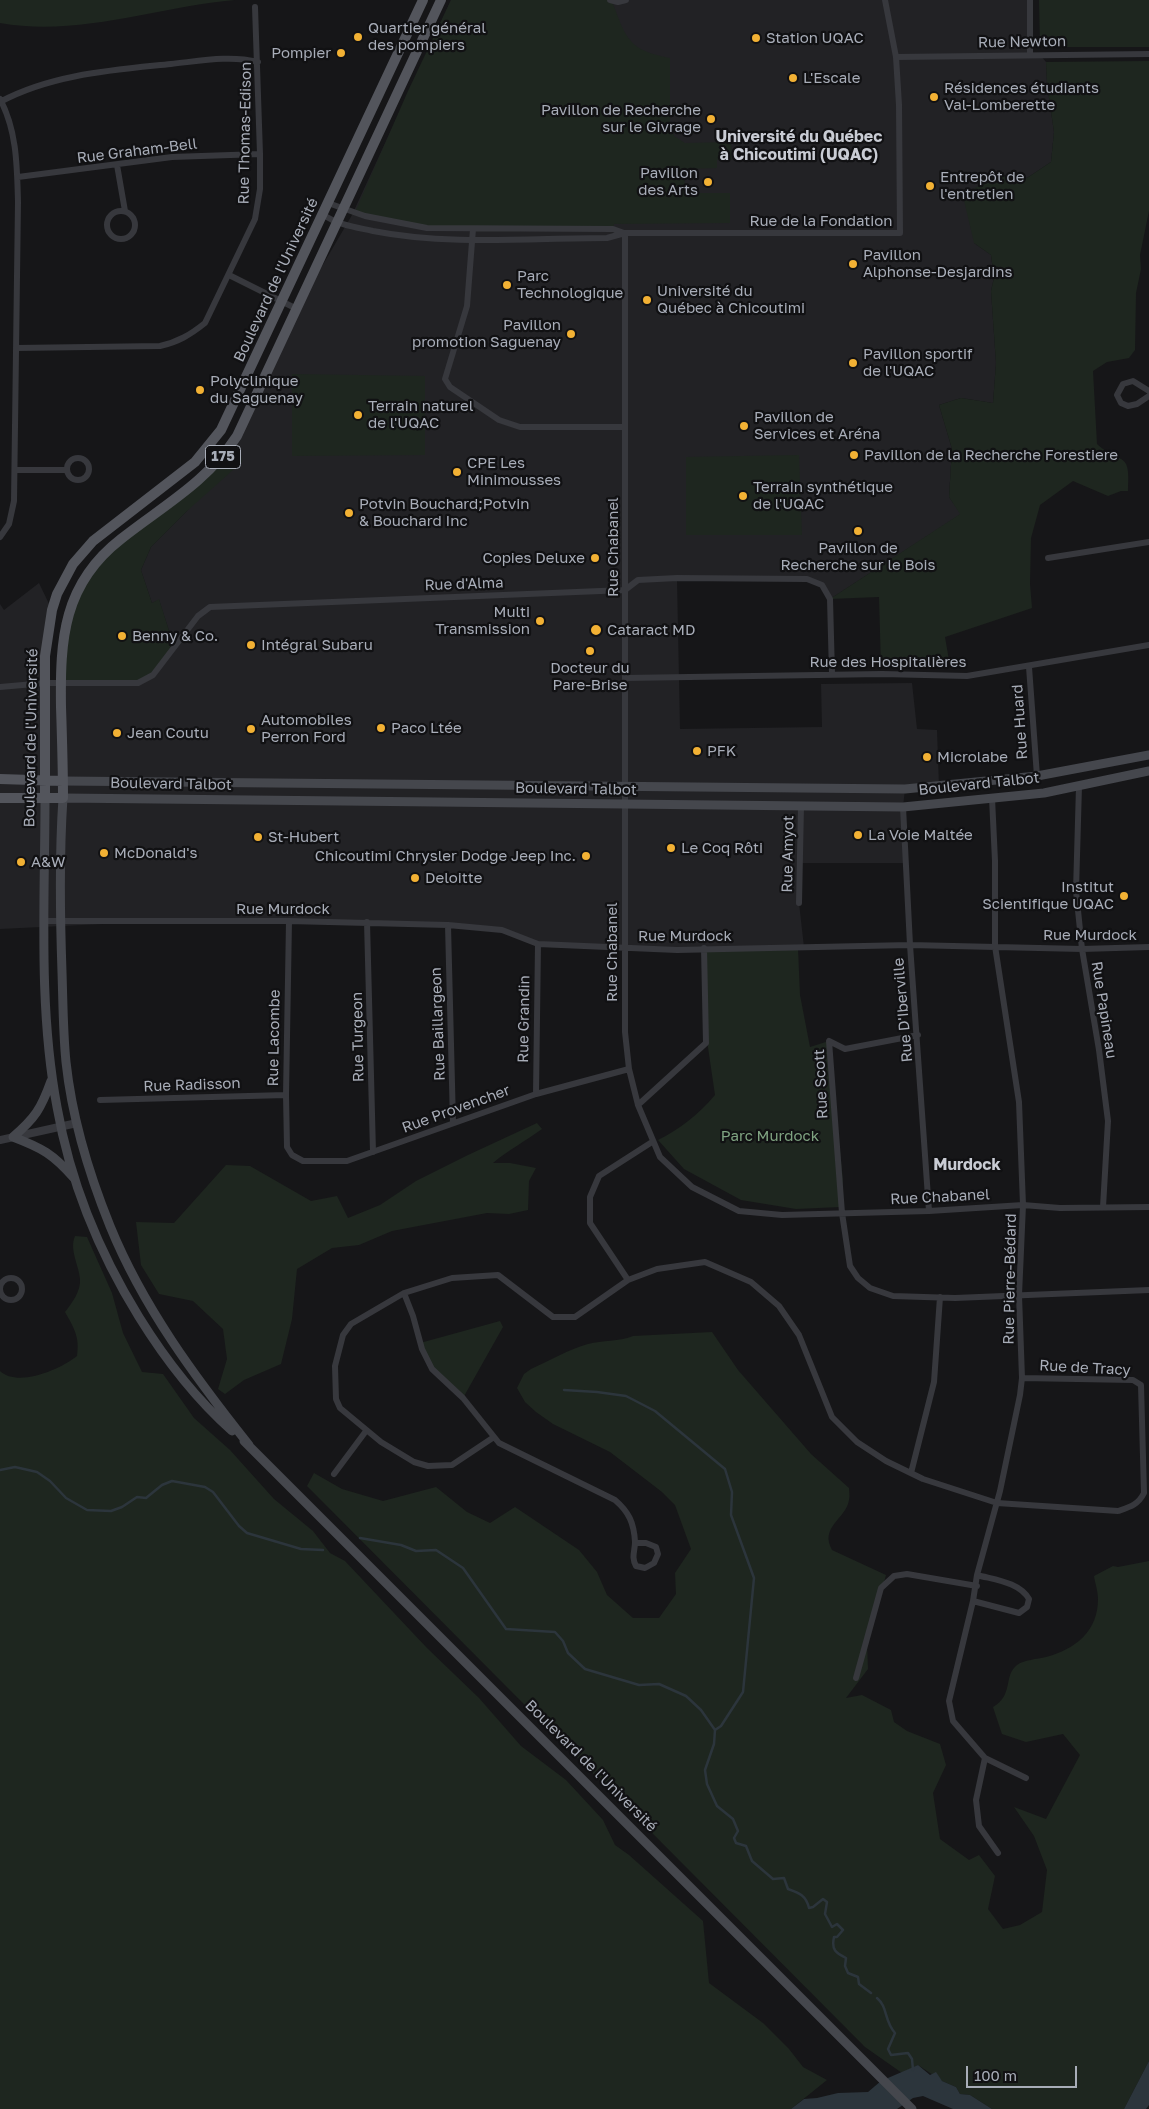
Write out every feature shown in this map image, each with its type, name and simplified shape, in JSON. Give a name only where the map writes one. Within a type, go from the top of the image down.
[{"type":"main road","name":"Boulevard de l'Université","points":[[423,0],[229,416],[213,442],[204,454],[182,473],[106,529],[88,546],[70,570],[57,594],[52,610],[45,656],[44,921],[46,1003],[52,1079],[61,1127],[76,1181],[104,1253],[124,1293],[149,1333],[204,1404],[249,1445],[912,2109]]},
{"type":"main road","name":"Boulevard de l'Université","points":[[249,1445],[194,1375],[160,1323],[134,1275],[110,1227],[95,1185],[77,1123],[66,1062],[60,922],[63,781],[60,683],[63,636],[68,612],[82,582],[99,559],[109,548],[192,486],[216,465],[237,436],[441,0]]},
{"type":"main road","points":[[385,82],[400,89]]},
{"type":"main road","name":"Boulevard Talbot","points":[[0,779],[905,789],[1037,776],[1149,755]]},
{"type":"main road","name":"Boulevard Talbot","points":[[0,798],[903,807],[1044,793],[1149,771]]},
{"type":"main road","points":[[52,1079],[43,1105],[30,1122],[13,1138],[42,1148],[61,1163],[76,1181]]},
{"type":"street","points":[[610,0],[618,2],[626,0]]},
{"type":"street","points":[[885,0],[896,57]]},
{"type":"street","points":[[1030,0],[1030,55]]},
{"type":"street","name":"Rue Thomas-Edison","points":[[16,348],[160,346],[175,343],[192,334],[204,323],[255,219],[260,188],[260,154],[255,7]]},
{"type":"street","name":"Rue Newton","points":[[896,57],[1149,54]]},
{"type":"street","name":"Rue de la Fondation","points":[[323,215],[337,224],[400,236],[441,241],[607,238],[625,233],[900,233],[899,105],[896,57]]},
{"type":"street","points":[[0,537],[10,524],[14,501],[18,158],[10,121],[0,100],[38,86],[119,69],[224,58],[244,58],[258,62]]},
{"type":"street","name":"Rue Graham-Bell","points":[[18,177],[172,157],[260,154]]},
{"type":"street","points":[[117,165],[125,211],[133,216],[136,226],[132,234],[119,239],[111,234],[107,221],[112,214],[120,210],[125,211]]},
{"type":"street","name":"Rue de la Fondation","points":[[328,203],[365,216],[427,228],[613,228],[625,233]]},
{"type":"street","points":[[473,229],[467,306],[445,379],[450,387],[499,420],[520,427],[625,428]]},
{"type":"street","name":"Rue Chabanel","points":[[625,233],[625,1032],[629,1069],[638,1105],[652,1142],[660,1157],[692,1187],[739,1211],[782,1215],[929,1211],[1023,1205],[1060,1208],[1149,1208]]},
{"type":"street","points":[[229,275],[297,309]]},
{"type":"street","points":[[1149,390],[1133,381],[1121,386],[1118,395],[1122,403],[1128,406],[1134,405],[1149,396]]},
{"type":"street","points":[[15,470],[67,470]]},
{"type":"street","points":[[1048,558],[1149,542]]},
{"type":"street","name":"Rue d'Alma","points":[[0,687],[45,683],[138,683],[153,676],[198,616],[210,607],[625,590],[638,580],[677,578],[807,579],[822,585],[830,598],[832,674]]},
{"type":"street","name":"Rue des Hospitalières","points":[[625,678],[832,674],[967,676],[1029,667],[1149,645]]},
{"type":"street","name":"Rue Huard","points":[[1029,667],[1037,776]]},
{"type":"street","name":"Rue Papineau","points":[[1079,786],[1076,891],[1082,950],[1099,1050],[1108,1121],[1103,1208]]},
{"type":"street","name":"Rue Pierre-Bédard","points":[[985,1758],[953,1720],[949,1700],[977,1586],[977,1575],[997,1503],[1022,1378],[1019,1295],[1023,1205],[1019,1102],[994,946],[995,862],[992,798]]},
{"type":"street","name":"Rue Amyot","points":[[799,902],[801,806]]},
{"type":"street","name":"Rue D'Iberville","points":[[903,807],[910,945],[918,1035],[929,1211]]},
{"type":"street","name":"Rue Murdock","points":[[44,921],[290,921],[448,924],[502,930],[538,944],[625,948],[910,945],[1082,950],[1149,947]]},
{"type":"street","name":"Rue Lacombe","points":[[290,921],[286,1095],[287,1147],[292,1155]]},
{"type":"street","name":"Rue Turgeon","points":[[367,922],[373,1152]]},
{"type":"street","name":"Rue Baillargeon","points":[[448,924],[454,1123]]},
{"type":"street","name":"Rue Grandin","points":[[536,1094],[538,944]]},
{"type":"street","points":[[638,1105],[706,1044],[704,948]]},
{"type":"street","name":"Rue Scott","points":[[842,1213],[829,1041],[845,1050],[918,1035]]},
{"type":"street","name":"Rue Provencher","points":[[292,1155],[303,1161],[347,1161],[536,1094],[629,1069]]},
{"type":"street","name":"Rue Radisson","points":[[100,1100],[286,1095]]},
{"type":"street","points":[[0,1140],[77,1123]]},
{"type":"street","points":[[628,1280],[590,1222],[590,1197],[600,1176],[652,1142]]},
{"type":"street","points":[[842,1213],[850,1266],[858,1278],[870,1288],[893,1296],[940,1297],[1149,1290]]},
{"type":"street","points":[[494,1437],[452,1465],[428,1466],[414,1462],[366,1431],[340,1408],[336,1399],[335,1366],[343,1335],[351,1324],[404,1293],[452,1278],[498,1275],[553,1317],[575,1317],[628,1280],[657,1269],[705,1262],[751,1282],[779,1306],[799,1335],[832,1416],[857,1442],[886,1461],[911,1473],[997,1503]]},
{"type":"street","points":[[404,1293],[413,1316],[422,1349],[432,1369],[463,1398],[499,1443],[615,1500],[629,1514],[635,1543],[633,1555],[636,1566],[645,1568],[654,1563],[658,1554],[656,1548],[646,1543],[635,1543]]},
{"type":"street","points":[[911,1473],[934,1382],[940,1297]]},
{"type":"street","name":"Rue de Tracy","points":[[997,1503],[1118,1511],[1139,1502],[1144,1493],[1141,1385],[1133,1380],[1022,1378]]},
{"type":"street","points":[[334,1474],[366,1431]]},
{"type":"street","points":[[856,1678],[881,1588],[894,1576],[908,1574],[977,1586]]},
{"type":"street","points":[[973,1601],[1019,1612],[1027,1607],[1029,1599],[1024,1591],[1011,1584],[977,1575]]},
{"type":"street","points":[[998,1853],[979,1826],[976,1800],[985,1758],[1026,1778]]},
{"type":"shaded area","points":[[451,0],[1030,0],[1030,54],[1040,55],[1046,62],[1047,84],[1054,132],[1051,162],[1027,178],[1004,175],[974,243],[991,255],[994,278],[991,291],[996,363],[993,403],[961,398],[939,405],[952,449],[949,497],[961,514],[830,599],[822,585],[807,579],[677,579],[680,729],[822,727],[821,684],[912,683],[917,729],[937,730],[939,786],[905,789],[903,807],[906,863],[800,863],[799,903],[804,947],[704,948],[538,944],[502,930],[448,925],[144,922],[0,929],[0,604],[4,610],[39,583],[52,610],[45,682],[60,683],[171,637],[159,600],[152,603],[141,570],[151,547],[187,511],[226,452],[297,309],[352,215]]},
{"type":"shaded area","points":[[1149,2061],[1149,2105],[1146,2109],[1124,2109]]},
{"type":"shaded area","points":[[918,2065],[930,2075],[936,2072],[942,2081],[956,2087],[960,2094],[970,2095],[992,2109],[953,2109],[923,2096],[913,2098],[897,2109],[791,2109],[804,2099],[838,2093],[868,2092],[881,2081]]},
{"type":"green space","points":[[0,0],[235,0],[88,24],[30,26],[0,23]]},
{"type":"green space","points":[[451,0],[610,0],[631,42],[643,50],[670,58],[670,121],[674,136],[685,143],[731,142],[732,160],[717,160],[717,168],[684,169],[685,190],[697,190],[697,193],[730,193],[730,223],[614,224],[613,229],[427,228],[355,212],[408,91]]},
{"type":"green space","points":[[1039,0],[1149,0],[1149,47],[1043,47],[1040,45]]},
{"type":"green space","points":[[1149,61],[1149,211],[1140,255],[1141,269],[1136,293],[1135,350],[1129,358],[1107,362],[1093,371],[1097,444],[1126,463],[1129,478],[1128,491],[1121,491],[1108,496],[1073,481],[1040,505],[1031,538],[1030,584],[1032,608],[945,637],[950,666],[881,667],[879,597],[830,599],[960,514],[949,497],[952,449],[939,405],[961,398],[993,403],[996,363],[991,291],[994,278],[991,255],[974,243],[963,196],[987,181],[1000,177],[1027,178],[1051,162],[1054,132],[1047,84],[1046,62]]},
{"type":"green space","name":"Terrain naturel de l'UQAC","points":[[292,374],[425,376],[425,455],[292,456]]},
{"type":"green space","points":[[226,452],[241,455],[242,462],[187,511],[151,547],[141,570],[152,603],[159,599],[171,637],[176,644],[153,675],[138,683],[60,683],[63,636],[90,570]]},
{"type":"green space","name":"Terrain synthétique de l'UQAC","points":[[799,455],[802,535],[686,535],[686,457]]},
{"type":"green space","name":"Parc Murdock","points":[[798,948],[800,995],[810,1047],[829,1041],[843,1180],[841,1207],[796,1209],[741,1200],[684,1169],[658,1140],[689,1120],[715,1095],[705,1027],[704,952]]},
{"type":"green space","points":[[537,1123],[542,1129],[493,1163],[510,1163],[536,1168],[529,1181],[528,1210],[509,1214],[487,1213],[392,1231],[359,1245],[332,1248],[297,1269],[292,1319],[281,1364],[244,1380],[225,1394],[218,1389],[227,1359],[223,1329],[193,1301],[159,1294],[141,1265],[136,1222],[174,1223],[226,1165],[250,1166],[311,1201],[337,1196],[348,1218],[380,1205],[416,1181]]},
{"type":"green space","points":[[75,1236],[87,1237],[112,1293],[123,1333],[142,1372],[163,1374],[194,1418],[230,1450],[274,1499],[313,1531],[330,1553],[345,1561],[427,1648],[479,1698],[521,1746],[566,1780],[603,1820],[615,1845],[629,1855],[703,1921],[709,1983],[763,2023],[789,2049],[803,2067],[827,2080],[791,2109],[0,2109],[0,1371],[8,1376],[17,1378],[39,1375],[61,1366],[77,1356],[77,1338],[65,1312],[76,1297],[80,1283],[73,1247]]},
{"type":"green space","points":[[500,1321],[503,1327],[463,1398],[432,1369],[420,1343]]},
{"type":"green space","points":[[712,1332],[738,1370],[811,1454],[849,1488],[847,1507],[834,1524],[829,1535],[832,1550],[886,1575],[867,1643],[868,1669],[846,1698],[862,1695],[891,1710],[894,1722],[907,1731],[940,1744],[946,1765],[933,1793],[940,1839],[969,1860],[979,1855],[995,1876],[988,1909],[1003,1929],[1020,1925],[1042,1912],[1047,1870],[1034,1836],[1014,1807],[1046,1819],[1080,1755],[1063,1734],[1026,1742],[1002,1734],[993,1707],[1004,1697],[1010,1675],[1017,1665],[1057,1654],[1076,1644],[1083,1637],[1094,1620],[1097,1610],[1098,1593],[1094,1576],[1113,1566],[1118,1567],[1149,1561],[1149,2061],[1124,2109],[992,2109],[970,2095],[960,2094],[956,2087],[942,2081],[918,2065],[902,2073],[865,2047],[307,1486],[314,1473],[342,1489],[383,1501],[436,1487],[467,1512],[490,1523],[515,1507],[579,1550],[597,1572],[607,1595],[633,1618],[659,1618],[676,1594],[675,1573],[691,1549],[675,1505],[662,1492],[610,1452],[553,1424],[536,1412],[525,1402],[517,1388],[524,1374],[531,1369],[581,1346],[633,1336]]},
{"type":"waterway","points":[[564,1390],[626,1396],[655,1411],[725,1469],[732,1492],[731,1515],[754,1578],[743,1692],[721,1726],[715,1730]]},
{"type":"waterway","points":[[0,1470],[15,1467],[37,1472],[50,1481],[66,1498],[87,1510],[111,1511],[122,1507],[137,1497],[146,1498],[162,1485],[172,1481],[205,1487],[213,1492],[239,1526],[247,1533],[301,1549],[323,1550]]},
{"type":"waterway","points":[[360,1538],[401,1545],[416,1551],[436,1550],[463,1568],[506,1629],[555,1632],[563,1641],[568,1653],[585,1669],[639,1685],[659,1684],[686,1696],[701,1710],[715,1730],[714,1744],[705,1770],[707,1784],[717,1806],[733,1819],[738,1831],[734,1838],[736,1843],[746,1846],[752,1861],[773,1879],[784,1878],[788,1889],[804,1897],[809,1908],[823,1899],[827,1902],[825,1914],[832,1927],[837,1924],[843,1930],[837,1937],[834,1937],[834,1948],[837,1953],[846,1958],[845,1966],[848,1973],[858,1977],[859,1984],[871,1993]]},
{"type":"waterway","points":[[877,1998],[883,2006],[889,2024],[895,2033],[888,2049],[891,2055],[908,2053],[912,2059],[913,2070]]},
{"type":"place","name":"Quartier général des pompiers","points":[[358,37]]},
{"type":"place","name":"Station UQAC","points":[[756,38]]},
{"type":"place","name":"Pompier","points":[[341,53]]},
{"type":"place","name":"L'Escale","points":[[793,78]]},
{"type":"place","name":"Résidences étudiants Val-Lomberette","points":[[934,97]]},
{"type":"place","name":"Pavillon de Recherche sur le Givrage","points":[[711,119]]},
{"type":"place","name":"Pavillon des Arts","points":[[708,182]]},
{"type":"place","name":"Entrepôt de l'entretien","points":[[930,186]]},
{"type":"place","name":"Pavillon Alphonse-Desjardins","points":[[853,264]]},
{"type":"place","name":"Parc Technologique","points":[[507,285]]},
{"type":"place","name":"Université du Québec à Chicoutimi","points":[[647,300]]},
{"type":"place","name":"Pavillon promotion Saguenay","points":[[571,334]]},
{"type":"place","name":"Pavillon sportif de l'UQAC","points":[[853,363]]},
{"type":"place","name":"Polyclinique du Saguenay","points":[[200,390]]},
{"type":"place","name":"Terrain naturel de l'UQAC","points":[[358,415]]},
{"type":"place","name":"Pavillon de Services et Aréna","points":[[744,426]]},
{"type":"place","name":"Pavillon de la Recherche Forestiere","points":[[854,455]]},
{"type":"place","name":"CPE Les Minimousses","points":[[457,472]]},
{"type":"place","name":"Terrain synthétique de l'UQAC","points":[[743,496]]},
{"type":"place","name":"Potvin Bouchard;Potvin & Bouchard Inc","points":[[349,513]]},
{"type":"place","name":"Pavillon de Recherche sur le Bois","points":[[858,531]]},
{"type":"place","name":"Copies Deluxe","points":[[595,558]]},
{"type":"place","name":"Multi Transmission","points":[[540,621]]},
{"type":"place","name":"Cataract MD","points":[[596,630]]},
{"type":"place","name":"Benny & Co.","points":[[122,636]]},
{"type":"place","name":"Intégral Subaru","points":[[251,645]]},
{"type":"place","name":"Docteur du Pare-Brise","points":[[590,651]]},
{"type":"place","name":"Paco Ltée","points":[[381,728]]},
{"type":"place","name":"Automobiles Perron Ford","points":[[251,729]]},
{"type":"place","name":"Jean Coutu","points":[[117,733]]},
{"type":"place","name":"PFK","points":[[697,751]]},
{"type":"place","name":"Microlabe","points":[[927,757]]},
{"type":"place","name":"La Voie Maltée","points":[[858,835]]},
{"type":"place","name":"St-Hubert","points":[[258,837]]},
{"type":"place","name":"Le Coq Rôti","points":[[671,848]]},
{"type":"place","name":"McDonald's","points":[[104,853]]},
{"type":"place","name":"Chicoutimi Chrysler Dodge Jeep Inc.","points":[[586,856]]},
{"type":"place","name":"A&W","points":[[21,862]]},
{"type":"place","name":"Deloitte","points":[[415,878]]},
{"type":"place","name":"Institut Scientifique UQAC","points":[[1124,896]]},
{"type":"district","name":"Université du Québec à Chicoutimi (UQAC)","points":[[799,146]]},
{"type":"district","name":"Murdock","points":[[967,1165]]}]
